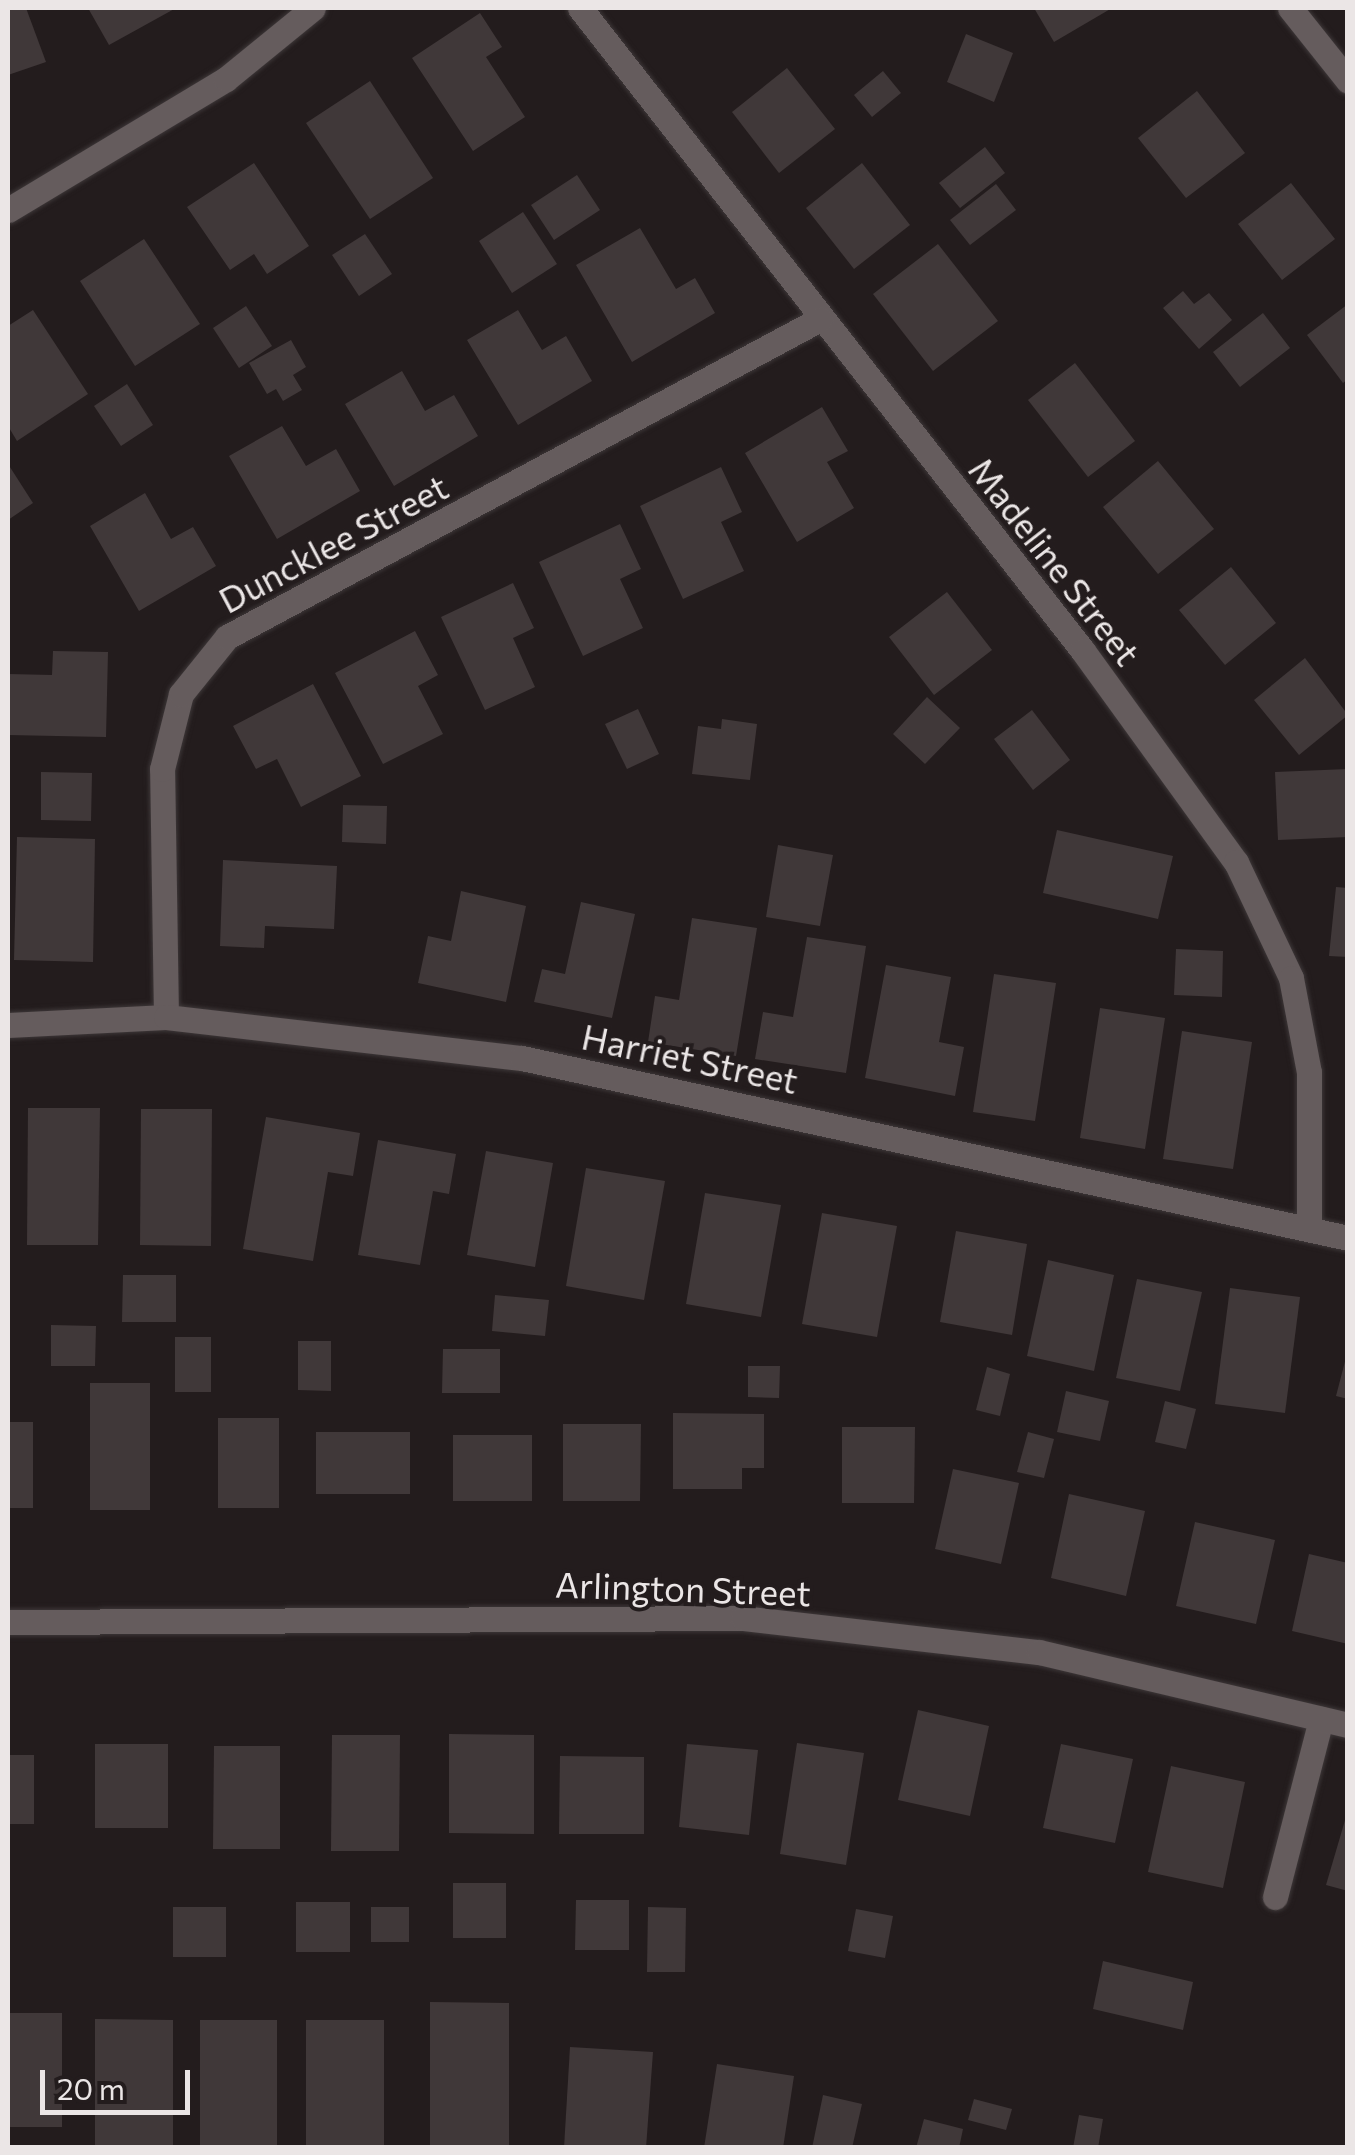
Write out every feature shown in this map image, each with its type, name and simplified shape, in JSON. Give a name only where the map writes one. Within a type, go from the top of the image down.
[{"type":"street","points":[[8,210],[226,79],[312,8]]},
{"type":"street","name":"Madeline Street","points":[[580,8],[1084,651],[1236,862],[1295,997],[1310,1072],[1309,1229]]},
{"type":"street","points":[[1290,8],[1348,82]]},
{"type":"street","name":"Duncklee Street","points":[[166,1016],[162,769],[181,694],[227,637],[820,319]]},
{"type":"street","name":"Harriet Street","points":[[8,1025],[166,1016],[522,1058],[1348,1238]]},
{"type":"street","name":"Arlington Street","points":[[8,1622],[743,1618],[1039,1652],[1348,1725]]},
{"type":"street","points":[[1275,1896],[1321,1719]]},
{"type":"building","points":[[8,8],[26,8],[46,62],[8,75]]},
{"type":"building","points":[[88,8],[176,8],[109,45]]},
{"type":"building","points":[[1034,8],[1112,8],[1054,42]]},
{"type":"building","points":[[480,13],[502,47],[486,57],[525,117],[473,151],[412,58]]},
{"type":"building","points":[[966,34],[1013,53],[994,102],[947,82]]},
{"type":"building","points":[[787,68],[835,129],[779,173],[732,112]]},
{"type":"building","points":[[883,71],[901,93],[872,117],[854,95]]},
{"type":"building","points":[[370,81],[433,178],[370,219],[306,123]]},
{"type":"building","points":[[1197,91],[1245,153],[1186,198],[1138,138]]},
{"type":"building","points":[[985,147],[1005,173],[960,208],[939,183]]},
{"type":"building","points":[[254,163],[309,246],[267,274],[254,254],[230,270],[187,207]]},
{"type":"building","points":[[862,163],[910,225],[854,269],[806,208]]},
{"type":"building","points":[[577,175],[600,210],[554,240],[531,205]]},
{"type":"building","points":[[1291,183],[1335,239],[1282,280],[1238,224]]},
{"type":"building","points":[[996,184],[1016,210],[970,245],[950,220]]},
{"type":"building","points":[[523,212],[557,264],[512,293],[479,241]]},
{"type":"building","points":[[640,228],[676,289],[695,278],[715,313],[632,362],[576,265]]},
{"type":"building","points":[[365,234],[392,274],[359,296],[332,255]]},
{"type":"building","points":[[144,239],[200,324],[135,366],[80,281]]},
{"type":"building","points":[[938,244],[998,321],[933,371],[873,294]]},
{"type":"building","points":[[1183,291],[1194,304],[1209,293],[1232,320],[1199,349],[1163,308]]},
{"type":"building","points":[[1348,304],[1348,379],[1343,383],[1307,335]]},
{"type":"building","points":[[246,306],[272,346],[239,368],[213,328]]},
{"type":"building","points":[[33,310],[88,394],[17,441],[8,426],[8,326]]},
{"type":"building","points":[[518,310],[542,350],[566,336],[592,381],[518,425],[467,340]]},
{"type":"building","points":[[1263,313],[1290,348],[1240,387],[1213,352]]},
{"type":"building","points":[[291,340],[306,367],[293,375],[302,390],[283,401],[276,389],[267,394],[249,363]]},
{"type":"building","points":[[1075,363],[1135,441],[1088,477],[1028,400]]},
{"type":"building","points":[[402,371],[425,411],[454,395],[478,436],[394,486],[345,404]]},
{"type":"building","points":[[127,384],[153,425],[121,446],[94,406]]},
{"type":"building","points":[[822,407],[848,451],[827,462],[854,508],[797,542],[745,453]]},
{"type":"building","points":[[282,426],[306,466],[336,449],[360,491],[277,539],[229,456]]},
{"type":"building","points":[[1158,461],[1214,529],[1158,574],[1103,507]]},
{"type":"building","points":[[8,464],[33,503],[8,520]]},
{"type":"building","points":[[721,467],[742,512],[721,522],[744,571],[683,599],[640,506]]},
{"type":"building","points":[[145,493],[171,539],[193,527],[216,566],[139,611],[90,526]]},
{"type":"building","points":[[620,524],[641,569],[620,579],[643,628],[583,656],[539,562]]},
{"type":"building","points":[[1231,567],[1276,623],[1225,665],[1179,610]]},
{"type":"building","points":[[513,583],[534,628],[513,638],[535,687],[485,710],[441,617]]},
{"type":"building","points":[[947,592],[992,650],[934,695],[889,637]]},
{"type":"building","points":[[415,631],[438,675],[418,686],[443,734],[383,764],[335,673]]},
{"type":"building","points":[[53,651],[108,652],[106,737],[8,735],[8,674],[52,675]]},
{"type":"building","points":[[1305,658],[1348,715],[1299,755],[1254,700]]},
{"type":"building","points":[[313,684],[361,776],[301,807],[277,759],[256,769],[233,726]]},
{"type":"building","points":[[927,697],[960,728],[925,764],[893,734]]},
{"type":"building","points":[[638,709],[659,754],[627,769],[605,724]]},
{"type":"building","points":[[1032,710],[1070,760],[1033,790],[994,739]]},
{"type":"building","points":[[722,719],[757,724],[750,780],[692,774],[698,726],[721,729]]},
{"type":"building","points":[[1348,769],[1348,837],[1278,840],[1275,772]]},
{"type":"building","points":[[41,772],[92,773],[91,821],[41,820]]},
{"type":"building","points":[[343,805],[387,806],[386,844],[342,842]]},
{"type":"building","points":[[1057,830],[1173,856],[1158,919],[1043,893]]},
{"type":"building","points":[[17,837],[95,839],[93,962],[14,960]]},
{"type":"building","points":[[778,845],[833,855],[820,926],[766,917]]},
{"type":"building","points":[[223,860],[337,866],[334,929],[265,926],[264,948],[220,946]]},
{"type":"building","points":[[1336,887],[1348,888],[1348,957],[1329,956]]},
{"type":"building","points":[[461,891],[526,906],[506,1002],[418,983],[428,936],[451,941]]},
{"type":"building","points":[[581,902],[635,914],[612,1018],[534,1002],[542,969],[565,974]]},
{"type":"building","points":[[692,918],[757,928],[736,1056],[648,1042],[655,996],[679,1000]]},
{"type":"building","points":[[807,937],[866,946],[846,1073],[755,1059],[763,1012],[793,1017]]},
{"type":"building","points":[[1176,949],[1223,951],[1222,997],[1174,995]]},
{"type":"building","points":[[886,965],[951,977],[939,1042],[964,1047],[955,1096],[865,1078]]},
{"type":"building","points":[[994,974],[1056,983],[1035,1121],[973,1112]]},
{"type":"building","points":[[1100,1008],[1165,1018],[1145,1149],[1080,1138]]},
{"type":"building","points":[[1182,1031],[1252,1042],[1233,1169],[1163,1159]]},
{"type":"building","points":[[28,1108],[100,1108],[98,1245],[27,1245]]},
{"type":"building","points":[[141,1109],[212,1109],[211,1246],[140,1245]]},
{"type":"building","points":[[266,1117],[360,1133],[353,1176],[328,1172],[313,1261],[243,1249]]},
{"type":"building","points":[[378,1140],[456,1154],[449,1194],[433,1191],[420,1265],[358,1255]]},
{"type":"building","points":[[486,1151],[553,1163],[535,1267],[467,1255]]},
{"type":"building","points":[[586,1168],[665,1181],[644,1300],[566,1286]]},
{"type":"building","points":[[705,1193],[781,1205],[761,1317],[686,1304]]},
{"type":"building","points":[[822,1213],[897,1226],[877,1337],[802,1324]]},
{"type":"building","points":[[956,1231],[1027,1244],[1012,1335],[940,1322]]},
{"type":"building","points":[[1048,1260],[1114,1275],[1094,1371],[1027,1356]]},
{"type":"building","points":[[123,1275],[176,1275],[176,1322],[122,1322]]},
{"type":"building","points":[[1137,1279],[1202,1292],[1180,1391],[1116,1378]]},
{"type":"building","points":[[1230,1288],[1300,1297],[1285,1413],[1215,1404]]},
{"type":"building","points":[[495,1295],[549,1300],[545,1336],[492,1331]]},
{"type":"building","points":[[51,1325],[96,1326],[95,1366],[51,1366]]},
{"type":"building","points":[[175,1337],[211,1337],[211,1392],[175,1392]]},
{"type":"building","points":[[298,1341],[331,1341],[331,1391],[298,1390]]},
{"type":"building","points":[[443,1349],[500,1349],[500,1393],[442,1393]]},
{"type":"building","points":[[1348,1350],[1348,1399],[1336,1396]]},
{"type":"building","points":[[748,1366],[780,1366],[779,1398],[748,1397]]},
{"type":"building","points":[[987,1367],[1010,1374],[1000,1416],[976,1410]]},
{"type":"building","points":[[90,1383],[150,1383],[150,1510],[90,1510]]},
{"type":"building","points":[[1066,1391],[1109,1401],[1100,1441],[1057,1432]]},
{"type":"building","points":[[1165,1401],[1196,1409],[1186,1449],[1155,1442]]},
{"type":"building","points":[[673,1413],[764,1414],[764,1468],[742,1468],[742,1489],[673,1489]]},
{"type":"building","points":[[218,1418],[279,1418],[279,1508],[218,1508]]},
{"type":"building","points":[[8,1422],[33,1422],[33,1508],[8,1508]]},
{"type":"building","points":[[563,1424],[641,1424],[640,1501],[563,1501]]},
{"type":"building","points":[[842,1427],[915,1427],[914,1503],[842,1503]]},
{"type":"building","points":[[316,1432],[410,1432],[410,1494],[316,1494]]},
{"type":"building","points":[[1028,1432],[1054,1439],[1044,1478],[1017,1472]]},
{"type":"building","points":[[453,1435],[532,1435],[532,1501],[453,1501]]},
{"type":"building","points":[[953,1469],[1019,1483],[1001,1564],[935,1549]]},
{"type":"building","points":[[1069,1494],[1145,1511],[1126,1596],[1051,1578]]},
{"type":"building","points":[[1195,1522],[1275,1540],[1256,1624],[1176,1606]]},
{"type":"building","points":[[1309,1554],[1348,1563],[1348,1644],[1292,1631]]},
{"type":"building","points":[[918,1710],[989,1726],[970,1816],[898,1800]]},
{"type":"building","points":[[449,1734],[534,1735],[534,1834],[449,1833]]},
{"type":"building","points":[[332,1735],[400,1735],[399,1851],[331,1851]]},
{"type":"building","points":[[797,1743],[864,1753],[846,1865],[780,1854]]},
{"type":"building","points":[[95,1744],[168,1744],[168,1828],[95,1828]]},
{"type":"building","points":[[687,1744],[758,1750],[749,1835],[679,1827]]},
{"type":"building","points":[[1061,1744],[1133,1759],[1115,1843],[1043,1828]]},
{"type":"building","points":[[214,1746],[280,1746],[280,1849],[213,1849]]},
{"type":"building","points":[[8,1755],[34,1755],[34,1824],[8,1824]]},
{"type":"building","points":[[560,1756],[644,1757],[644,1834],[559,1834]]},
{"type":"building","points":[[1171,1766],[1245,1782],[1223,1888],[1148,1872]]},
{"type":"building","points":[[1348,1810],[1348,1891],[1326,1885]]},
{"type":"building","points":[[453,1883],[506,1883],[506,1938],[453,1938]]},
{"type":"building","points":[[576,1900],[629,1900],[629,1950],[575,1950]]},
{"type":"building","points":[[296,1902],[350,1902],[350,1952],[296,1952]]},
{"type":"building","points":[[173,1907],[226,1907],[226,1957],[173,1957]]},
{"type":"building","points":[[371,1907],[409,1907],[409,1942],[371,1942]]},
{"type":"building","points":[[648,1907],[686,1908],[685,1972],[647,1972]]},
{"type":"building","points":[[856,1909],[893,1916],[885,1958],[848,1951]]},
{"type":"building","points":[[1103,1961],[1193,1982],[1183,2030],[1093,2009]]},
{"type":"building","points":[[430,2002],[509,2003],[509,2148],[430,2148]]},
{"type":"building","points":[[8,2013],[62,2013],[62,2127],[8,2127]]},
{"type":"building","points":[[95,2019],[173,2020],[173,2146],[95,2146]]},
{"type":"building","points":[[200,2020],[277,2020],[277,2147],[200,2147]]},
{"type":"building","points":[[306,2020],[384,2020],[384,2147],[306,2147]]},
{"type":"building","points":[[570,2047],[653,2052],[646,2148],[564,2148]]},
{"type":"building","points":[[717,2064],[794,2076],[783,2148],[704,2148]]},
{"type":"building","points":[[823,2095],[862,2104],[852,2148],[812,2148]]},
{"type":"building","points":[[974,2099],[1012,2109],[1006,2130],[968,2120]]},
{"type":"building","points":[[1079,2115],[1103,2119],[1098,2148],[1073,2148]]},
{"type":"building","points":[[924,2119],[963,2129],[959,2148],[916,2148]]}]
